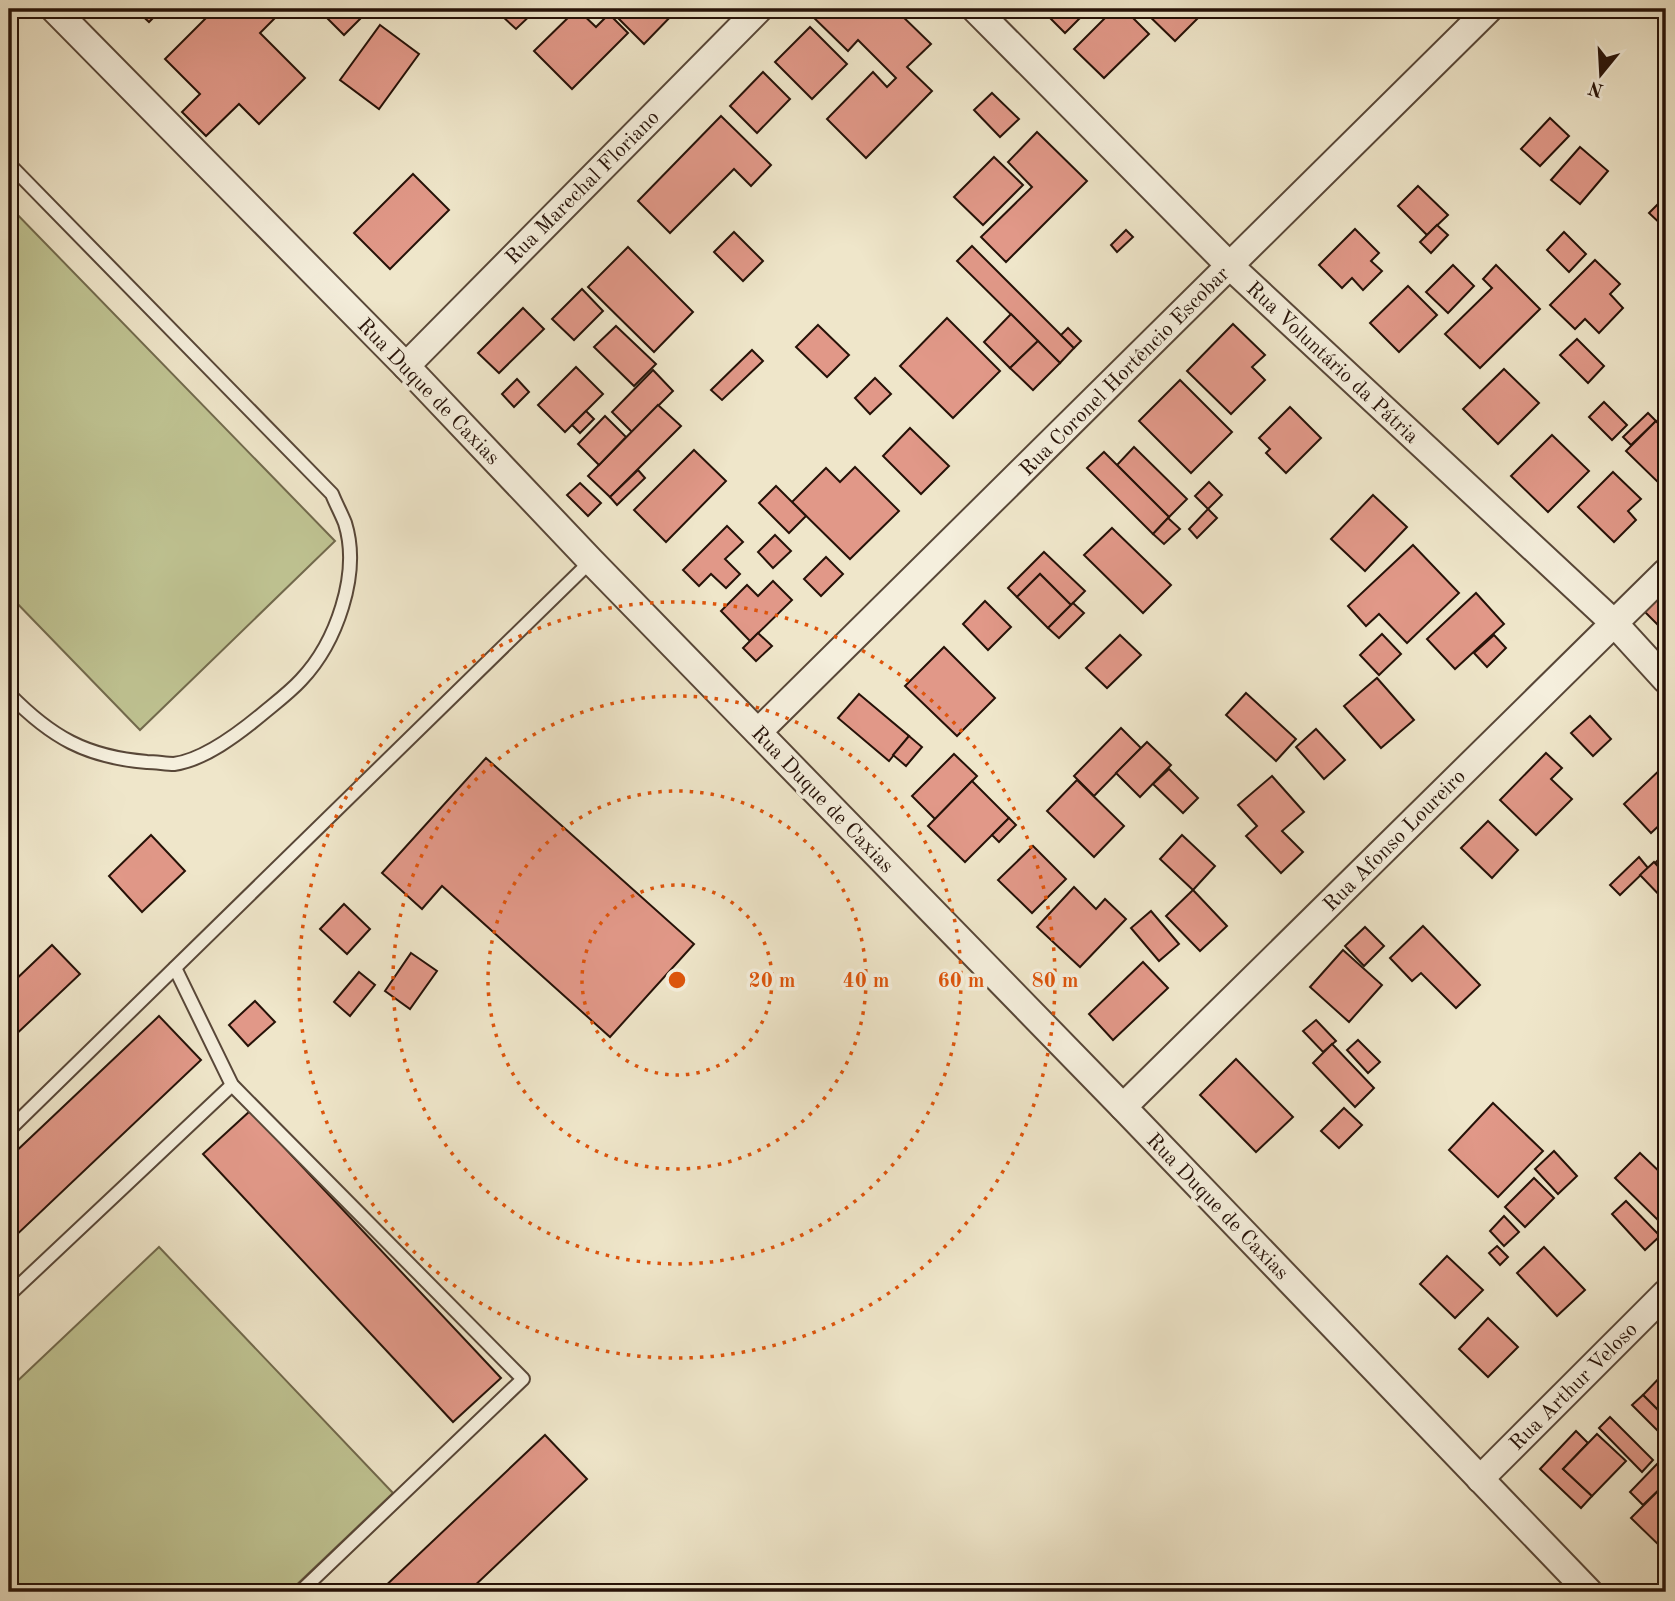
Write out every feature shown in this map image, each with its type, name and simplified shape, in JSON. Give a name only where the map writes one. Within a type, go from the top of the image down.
[{"type":"street","name":"Rua Duque de Caxias","points":[[54,9],[406,366],[591,561],[1123,1107],[1590,1592]]},
{"type":"street","name":"Rua Marechal Floriano","points":[[406,366],[759,9]]},
{"type":"street","name":"Rua Voluntário da Pátria","points":[[975,9],[1230,266],[1614,624],[1666,680]]},
{"type":"street","name":"Rua Coronel Hortêncio Escobar","points":[[758,732],[1489,9]]},
{"type":"street","name":"Rua Afonso Loureiro","points":[[1123,1107],[1666,572]]},
{"type":"street","name":"Rua Arthur Veloso","points":[[1480,1479],[1666,1293]]},
{"type":"lane","points":[[9,164],[332,494],[345,525],[349,559],[346,596],[330,640],[302,680],[239,733],[212,750],[174,764],[133,761],[92,752],[55,734],[30,716],[9,694]]},
{"type":"lane","points":[[9,1130],[591,561]]},
{"type":"lane","points":[[175,968],[232,1085],[523,1379],[300,1592]]},
{"type":"lane","points":[[9,1295],[232,1085]]},
{"type":"green space","points":[[9,206],[335,541],[140,730],[9,595]]},
{"type":"green space","points":[[159,1247],[393,1493],[289,1592],[9,1592],[9,1389]]},
{"type":"building","points":[[135,9],[162,9],[149,22]]},
{"type":"building","points":[[215,9],[284,9],[260,33],[305,78],[259,124],[239,104],[206,136],[182,112],[200,94],[165,59]]},
{"type":"building","points":[[318,9],[370,9],[344,35]]},
{"type":"building","points":[[507,9],[537,9],[516,29],[501,15]]},
{"type":"building","points":[[577,9],[596,27],[609,14],[628,33],[572,89],[534,51]]},
{"type":"building","points":[[609,9],[676,9],[677,10],[644,44]]},
{"type":"building","points":[[815,9],[895,9],[931,44],[907,67],[932,91],[866,158],[827,119],[873,72],[887,87],[896,78],[858,40],[848,51],[810,14]]},
{"type":"building","points":[[1041,9],[1089,9],[1065,33]]},
{"type":"building","points":[[1114,9],[1124,9],[1149,34],[1104,78],[1074,49]]},
{"type":"building","points":[[1142,9],[1207,9],[1175,41]]},
{"type":"building","points":[[380,25],[419,54],[379,109],[340,80]]},
{"type":"building","points":[[810,27],[847,64],[812,99],[775,62]]},
{"type":"building","points":[[763,72],[790,99],[757,133],[730,106]]},
{"type":"building","points":[[992,93],[1019,119],[1000,137],[974,110]]},
{"type":"building","points":[[721,116],[771,165],[751,186],[734,169],[670,233],[638,201]]},
{"type":"building","points":[[1550,118],[1569,136],[1540,166],[1521,149]]},
{"type":"building","points":[[1037,132],[1087,181],[1006,262],[981,237],[1032,187],[1008,162]]},
{"type":"building","points":[[1580,147],[1608,171],[1580,204],[1551,180]]},
{"type":"building","points":[[994,157],[1023,185],[983,225],[954,197]]},
{"type":"building","points":[[413,174],[449,210],[390,269],[354,233]]},
{"type":"building","points":[[1418,186],[1448,215],[1427,235],[1398,206]]},
{"type":"building","points":[[1666,196],[1666,229],[1649,213]]},
{"type":"building","points":[[1437,225],[1448,235],[1431,253],[1420,242]]},
{"type":"building","points":[[1355,229],[1379,253],[1371,261],[1382,271],[1363,290],[1352,278],[1342,288],[1319,265]]},
{"type":"building","points":[[1126,230],[1133,237],[1117,252],[1111,245]]},
{"type":"building","points":[[734,232],[763,261],[743,281],[714,252]]},
{"type":"building","points":[[1564,232],[1586,254],[1569,272],[1547,250]]},
{"type":"building","points":[[972,246],[1074,348],[1060,363],[957,261]]},
{"type":"building","points":[[628,247],[693,312],[654,352],[588,287]]},
{"type":"building","points":[[1595,260],[1620,284],[1610,294],[1623,308],[1599,333],[1585,319],[1575,329],[1550,305]]},
{"type":"building","points":[[1453,265],[1474,286],[1448,313],[1426,292]]},
{"type":"building","points":[[1496,265],[1540,309],[1480,368],[1445,334],[1492,288],[1483,279]]},
{"type":"building","points":[[1408,286],[1437,315],[1399,352],[1370,323]]},
{"type":"building","points":[[582,289],[603,311],[574,340],[552,319]]},
{"type":"building","points":[[523,308],[544,329],[499,373],[478,353]]},
{"type":"building","points":[[1011,314],[1038,341],[1010,368],[984,342]]},
{"type":"building","points":[[947,318],[1000,371],[953,418],[900,366]]},
{"type":"building","points":[[1233,324],[1265,355],[1252,367],[1265,380],[1231,414],[1187,371]]},
{"type":"building","points":[[818,325],[849,355],[827,377],[796,347]]},
{"type":"building","points":[[616,326],[656,364],[634,386],[594,347]]},
{"type":"building","points":[[1068,328],[1081,341],[1074,348],[1061,335]]},
{"type":"building","points":[[1577,339],[1604,366],[1588,383],[1560,355]]},
{"type":"building","points":[[1038,341],[1060,363],[1033,390],[1010,368]]},
{"type":"building","points":[[752,350],[763,361],[722,400],[711,390]]},
{"type":"building","points":[[576,367],[603,394],[565,432],[538,405]]},
{"type":"building","points":[[1504,369],[1539,403],[1498,444],[1463,409]]},
{"type":"building","points":[[653,370],[673,391],[632,432],[612,412]]},
{"type":"building","points":[[875,378],[891,394],[870,414],[855,398]]},
{"type":"building","points":[[517,379],[529,392],[514,407],[502,394]]},
{"type":"building","points":[[1180,380],[1232,432],[1191,473],[1139,421]]},
{"type":"building","points":[[1604,402],[1627,425],[1612,440],[1589,417]]},
{"type":"building","points":[[658,405],[681,426],[610,497],[588,476]]},
{"type":"building","points":[[1290,407],[1321,438],[1286,473],[1266,453],[1270,449],[1259,438]]},
{"type":"building","points":[[586,411],[594,419],[580,433],[572,425]]},
{"type":"building","points":[[1648,413],[1656,421],[1631,445],[1623,437]]},
{"type":"building","points":[[605,416],[626,437],[599,465],[578,444]]},
{"type":"building","points":[[1656,421],[1666,432],[1666,490],[1626,451]]},
{"type":"building","points":[[910,428],[949,466],[921,494],[883,456]]},
{"type":"building","points":[[1552,435],[1589,471],[1548,512],[1511,476]]},
{"type":"building","points":[[1134,447],[1187,499],[1169,517],[1117,465]]},
{"type":"building","points":[[694,450],[726,481],[666,542],[634,510]]},
{"type":"building","points":[[1104,452],[1169,517],[1153,534],[1087,468]]},
{"type":"building","points":[[855,467],[899,511],[850,559],[792,502],[826,468],[840,482]]},
{"type":"building","points":[[638,470],[645,478],[617,505],[610,497]]},
{"type":"building","points":[[1613,472],[1641,499],[1628,511],[1636,520],[1614,542],[1578,507]]},
{"type":"building","points":[[1209,482],[1222,495],[1208,509],[1195,496]]},
{"type":"building","points":[[580,483],[601,503],[588,516],[567,495]]},
{"type":"building","points":[[776,486],[806,516],[789,533],[759,503]]},
{"type":"building","points":[[1373,495],[1407,527],[1365,571],[1331,539]]},
{"type":"building","points":[[1208,509],[1217,518],[1197,538],[1189,529]]},
{"type":"building","points":[[1168,518],[1180,529],[1164,544],[1153,534]]},
{"type":"building","points":[[727,526],[743,542],[725,559],[740,574],[726,588],[711,574],[699,586],[683,570]]},
{"type":"building","points":[[1112,528],[1171,585],[1143,613],[1084,555]]},
{"type":"building","points":[[775,535],[791,551],[773,568],[758,552]]},
{"type":"building","points":[[1413,545],[1459,593],[1407,643],[1379,614],[1366,626],[1348,606]]},
{"type":"building","points":[[1044,552],[1085,591],[1071,605],[1040,574],[1017,597],[1008,588]]},
{"type":"building","points":[[826,557],[843,574],[821,596],[804,579]]},
{"type":"building","points":[[1040,574],[1071,605],[1048,628],[1017,597]]},
{"type":"building","points":[[773,581],[792,600],[750,641],[721,611],[747,585],[758,596]]},
{"type":"building","points":[[1666,591],[1666,633],[1645,612]]},
{"type":"building","points":[[1476,593],[1504,624],[1455,669],[1427,639]]},
{"type":"building","points":[[985,601],[1011,627],[988,650],[963,624]]},
{"type":"building","points":[[1073,603],[1084,613],[1059,638],[1048,628]]},
{"type":"building","points":[[758,633],[772,646],[756,661],[743,648]]},
{"type":"building","points":[[1382,634],[1401,654],[1379,675],[1360,655]]},
{"type":"building","points":[[1120,635],[1141,655],[1107,688],[1086,668]]},
{"type":"building","points":[[1494,635],[1506,648],[1487,667],[1474,653]]},
{"type":"building","points":[[944,647],[995,698],[957,736],[905,686]]},
{"type":"building","points":[[1377,678],[1414,720],[1381,748],[1344,706]]},
{"type":"building","points":[[1246,693],[1296,739],[1276,761],[1226,715]]},
{"type":"building","points":[[859,694],[909,736],[889,761],[838,718]]},
{"type":"building","points":[[1590,716],[1611,739],[1593,756],[1571,733]]},
{"type":"building","points":[[1121,728],[1141,748],[1094,796],[1074,776]]},
{"type":"building","points":[[1316,729],[1345,760],[1324,779],[1296,747]]},
{"type":"building","points":[[909,736],[922,747],[906,766],[893,755]]},
{"type":"building","points":[[1147,742],[1171,765],[1140,797],[1116,773]]},
{"type":"building","points":[[1546,753],[1562,768],[1551,779],[1572,799],[1536,835],[1500,800]]},
{"type":"building","points":[[954,754],[977,776],[935,819],[912,796]]},
{"type":"building","points":[[486,758],[694,944],[610,1037],[442,886],[422,909],[382,873]]},
{"type":"building","points":[[1666,764],[1666,819],[1651,833],[1624,804]]},
{"type":"building","points":[[1169,769],[1198,798],[1183,813],[1153,784]]},
{"type":"building","points":[[1272,776],[1304,812],[1282,831],[1303,852],[1281,873],[1246,836],[1257,826],[1238,805]]},
{"type":"building","points":[[1077,780],[1124,826],[1094,857],[1047,811]]},
{"type":"building","points":[[972,781],[1009,818],[965,862],[928,826]]},
{"type":"building","points":[[1009,818],[1016,825],[999,842],[992,835]]},
{"type":"building","points":[[1488,821],[1518,850],[1492,878],[1461,848]]},
{"type":"building","points":[[151,835],[185,871],[142,912],[109,876]]},
{"type":"building","points":[[1182,835],[1215,866],[1193,890],[1160,859]]},
{"type":"building","points":[[1033,846],[1066,879],[1032,913],[998,880]]},
{"type":"building","points":[[1666,852],[1666,875],[1655,863]]},
{"type":"building","points":[[1639,857],[1648,868],[1620,895],[1610,885]]},
{"type":"building","points":[[1654,862],[1666,875],[1666,902],[1640,875]]},
{"type":"building","points":[[1074,887],[1096,909],[1105,899],[1126,919],[1080,967],[1037,927]]},
{"type":"building","points":[[1193,890],[1227,926],[1200,951],[1166,916]]},
{"type":"building","points":[[344,904],[370,929],[347,954],[320,929]]},
{"type":"building","points":[[1151,911],[1179,944],[1159,961],[1131,928]]},
{"type":"building","points":[[1423,926],[1480,985],[1456,1008],[1421,973],[1412,981],[1390,958]]},
{"type":"building","points":[[1365,927],[1384,946],[1364,966],[1345,946]]},
{"type":"building","points":[[52,945],[80,974],[9,1041],[9,986]]},
{"type":"building","points":[[1343,950],[1382,985],[1349,1022],[1310,987]]},
{"type":"building","points":[[411,953],[437,971],[410,1009],[385,991]]},
{"type":"building","points":[[1143,962],[1168,988],[1113,1040],[1089,1014]]},
{"type":"building","points":[[359,972],[375,985],[350,1016],[334,1002]]},
{"type":"building","points":[[255,1001],[275,1022],[248,1046],[229,1025]]},
{"type":"building","points":[[159,1016],[201,1060],[9,1242],[9,1158]]},
{"type":"building","points":[[1316,1020],[1336,1041],[1323,1052],[1303,1031]]},
{"type":"building","points":[[1358,1040],[1380,1062],[1368,1073],[1347,1050]]},
{"type":"building","points":[[1332,1044],[1374,1088],[1355,1107],[1313,1063]]},
{"type":"building","points":[[1236,1059],[1293,1117],[1256,1152],[1200,1095]]},
{"type":"building","points":[[1493,1103],[1543,1151],[1498,1197],[1449,1150]]},
{"type":"building","points":[[1344,1108],[1362,1125],[1339,1148],[1321,1131]]},
{"type":"building","points":[[250,1111],[501,1378],[453,1422],[203,1154]]},
{"type":"building","points":[[1554,1151],[1577,1176],[1558,1194],[1535,1169]]},
{"type":"building","points":[[1640,1153],[1666,1178],[1666,1221],[1663,1225],[1615,1178]]},
{"type":"building","points":[[1534,1178],[1554,1198],[1525,1227],[1505,1207]]},
{"type":"building","points":[[1626,1201],[1660,1236],[1645,1250],[1612,1214]]},
{"type":"building","points":[[1504,1216],[1519,1232],[1504,1246],[1490,1231]]},
{"type":"building","points":[[1497,1246],[1508,1257],[1500,1265],[1489,1253]]},
{"type":"building","points":[[1544,1247],[1585,1290],[1557,1316],[1517,1273]]},
{"type":"building","points":[[1447,1256],[1483,1290],[1455,1318],[1420,1284]]},
{"type":"building","points":[[1488,1318],[1518,1347],[1488,1377],[1459,1349]]},
{"type":"building","points":[[1663,1374],[1666,1378],[1666,1418],[1643,1395]]},
{"type":"building","points":[[1643,1395],[1666,1418],[1666,1439],[1632,1405]]},
{"type":"building","points":[[1610,1417],[1653,1460],[1642,1472],[1599,1428]]},
{"type":"building","points":[[1576,1431],[1588,1443],[1563,1469],[1592,1496],[1581,1508],[1540,1469]]},
{"type":"building","points":[[1597,1434],[1626,1461],[1592,1496],[1563,1469]]},
{"type":"building","points":[[545,1435],[587,1479],[468,1592],[379,1592]]},
{"type":"building","points":[[1658,1463],[1666,1472],[1666,1483],[1643,1505],[1630,1492]]},
{"type":"building","points":[[1666,1483],[1666,1552],[1631,1518]]}]
